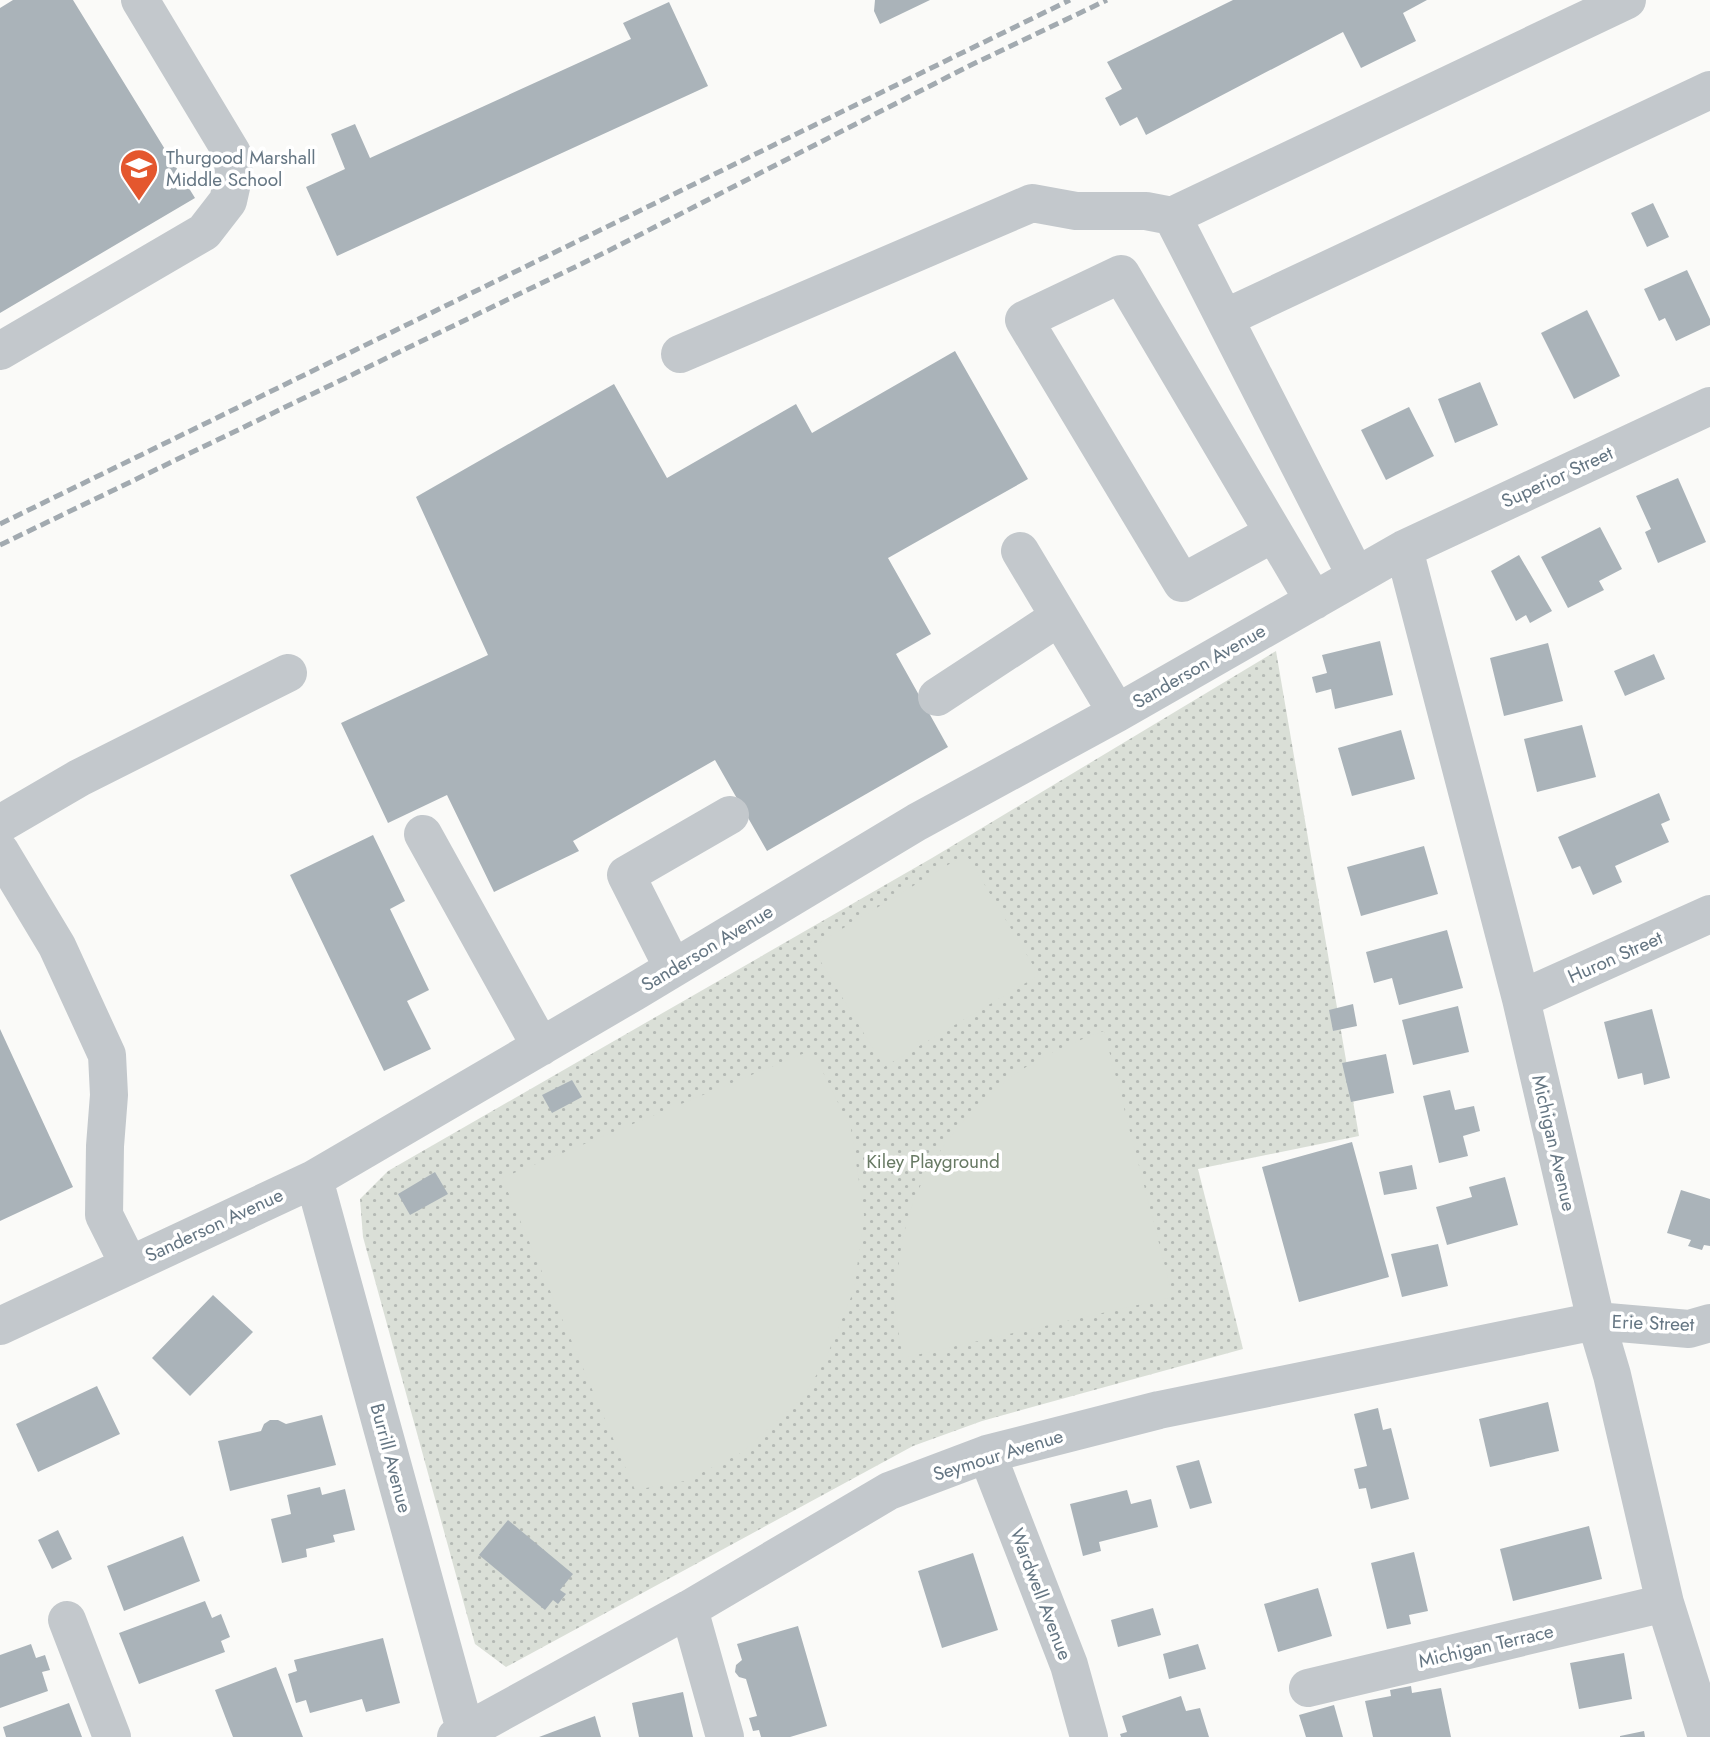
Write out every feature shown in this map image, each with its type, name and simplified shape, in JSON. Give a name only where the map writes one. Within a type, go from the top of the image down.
[{"type":"street","points":[[0,351],[204,232],[228,201],[234,174],[232,153],[140,0]]},
{"type":"street","points":[[680,354],[1032,203],[1076,211],[1146,211],[1172,216],[1627,0]]},
{"type":"street","points":[[1224,318],[1710,90]]},
{"type":"street","points":[[1172,216],[1356,576]]},
{"type":"street","points":[[1274,533],[1182,583],[1024,320],[1121,274],[1274,533],[1314,601]]},
{"type":"street","name":"Superior Street","points":[[1404,549],[1710,406]]},
{"type":"street","name":"Sanderson Avenue","points":[[0,1326],[314,1179],[917,822],[1116,713],[1404,549]]},
{"type":"street","name":"Michigan Avenue","points":[[1404,549],[1521,999],[1665,1603],[1707,1737]]},
{"type":"street","points":[[1020,551],[1116,713]]},
{"type":"street","points":[[937,697],[1059,617]]},
{"type":"street","points":[[0,824],[79,778],[288,673]]},
{"type":"street","points":[[673,968],[625,875],[730,815]]},
{"type":"street","points":[[423,834],[541,1047]]},
{"type":"street","points":[[0,851],[57,946],[107,1055],[109,1095],[104,1215],[129,1265]]},
{"type":"street","name":"Huron Street","points":[[1521,999],[1710,914]]},
{"type":"street","name":"Burrill Avenue","points":[[314,1179],[463,1735]]},
{"type":"street","name":"Erie Street","points":[[1596,1321],[1689,1329],[1710,1324]]},
{"type":"street","name":"Seymour Avenue","points":[[463,1735],[690,1609],[889,1490],[987,1454],[1159,1409],[1596,1321]]},
{"type":"street","name":"Wardwell Avenue","points":[[987,1454],[1069,1665],[1089,1737]]},
{"type":"street","name":"Michigan Terrace","points":[[1307,1688],[1665,1603]]},
{"type":"street","points":[[690,1609],[725,1737]]},
{"type":"street","points":[[67,1620],[113,1737]]},
{"type":"green space","name":"Kiley Playground","points":[[1276,651],[1359,1136],[1198,1169],[1243,1349],[982,1421],[913,1446],[506,1667],[475,1644],[363,1237],[360,1199],[388,1171],[932,858]]},
{"type":"green space","points":[[966,854],[1039,975],[884,1067],[812,947]]},
{"type":"green space","points":[[1104,1031],[1173,1297],[903,1358],[896,1312],[901,1249],[909,1215],[926,1174],[967,1117],[1000,1086],[1048,1054]]},
{"type":"green space","points":[[812,1050],[851,1129],[864,1215],[854,1290],[824,1363],[802,1398],[741,1453],[685,1481],[635,1490],[502,1178]]},
{"type":"building","points":[[13,0],[73,0],[195,198],[0,313],[0,8]]},
{"type":"building","points":[[875,0],[930,0],[880,24],[874,11]]},
{"type":"building","points":[[1233,0],[1427,0],[1403,13],[1416,41],[1361,68],[1343,32],[1146,135],[1137,117],[1120,126],[1105,98],[1122,89],[1107,62]]},
{"type":"building","points":[[669,2],[708,86],[337,256],[306,187],[345,169],[331,134],[355,124],[370,158],[631,39],[623,23]]},
{"type":"building","points":[[1653,203],[1669,237],[1647,247],[1631,213]]},
{"type":"building","points":[[1687,270],[1710,319],[1710,325],[1676,341],[1665,318],[1659,321],[1644,289]]},
{"type":"building","points":[[1587,310],[1620,376],[1574,399],[1541,333]]},
{"type":"building","points":[[955,351],[1028,479],[888,558],[931,634],[896,654],[948,747],[767,851],[715,760],[573,841],[579,851],[494,892],[447,795],[388,823],[341,723],[488,655],[416,497],[614,384],[667,478],[796,404],[812,433]]},
{"type":"building","points":[[1480,382],[1498,425],[1455,443],[1438,399]]},
{"type":"building","points":[[1409,407],[1434,456],[1386,480],[1361,430]]},
{"type":"building","points":[[1678,478],[1706,542],[1658,563],[1645,532],[1651,529],[1636,496]]},
{"type":"building","points":[[1600,527],[1622,569],[1599,581],[1604,590],[1568,608],[1541,557]]},
{"type":"building","points":[[1519,555],[1552,611],[1530,623],[1526,615],[1516,621],[1491,571]]},
{"type":"building","points":[[1380,641],[1393,695],[1335,709],[1331,689],[1316,693],[1312,677],[1327,673],[1322,655]]},
{"type":"building","points":[[1548,643],[1563,701],[1504,716],[1490,658]]},
{"type":"building","points":[[1654,654],[1665,679],[1625,696],[1614,671]]},
{"type":"building","points":[[1582,725],[1596,777],[1537,792],[1524,739]]},
{"type":"building","points":[[1401,730],[1415,779],[1352,796],[1338,748]]},
{"type":"building","points":[[1659,793],[1670,820],[1661,824],[1669,842],[1615,866],[1622,882],[1593,895],[1580,866],[1572,869],[1558,837]]},
{"type":"building","points":[[373,835],[405,901],[390,909],[429,990],[407,1001],[431,1049],[384,1071],[290,875]]},
{"type":"building","points":[[1424,846],[1438,894],[1361,916],[1347,867]]},
{"type":"building","points":[[1447,930],[1463,988],[1399,1005],[1392,978],[1374,983],[1366,952]]},
{"type":"building","points":[[1353,1004],[1357,1026],[1333,1031],[1329,1010]]},
{"type":"building","points":[[1458,1006],[1469,1052],[1413,1065],[1402,1020]]},
{"type":"building","points":[[1652,1009],[1670,1078],[1644,1085],[1642,1073],[1618,1079],[1604,1022]]},
{"type":"building","points":[[0,1029],[73,1187],[0,1221]]},
{"type":"building","points":[[1386,1054],[1394,1093],[1351,1102],[1342,1063]]},
{"type":"building","points":[[572,1080],[582,1097],[552,1113],[542,1095]]},
{"type":"building","points":[[1450,1090],[1455,1110],[1474,1106],[1480,1131],[1463,1136],[1468,1156],[1439,1163],[1423,1096]]},
{"type":"building","points":[[1352,1142],[1389,1277],[1299,1302],[1262,1167]]},
{"type":"building","points":[[1412,1165],[1417,1189],[1384,1195],[1379,1172]]},
{"type":"building","points":[[435,1172],[448,1194],[410,1215],[398,1194]]},
{"type":"building","points":[[1505,1177],[1518,1225],[1447,1245],[1436,1207],[1472,1197],[1469,1187]]},
{"type":"building","points":[[1681,1190],[1710,1199],[1710,1246],[1704,1245],[1702,1250],[1688,1246],[1691,1240],[1667,1233]]},
{"type":"building","points":[[1438,1244],[1448,1286],[1402,1297],[1391,1254]]},
{"type":"building","points":[[213,1295],[253,1332],[190,1396],[152,1358]]},
{"type":"building","points":[[97,1386],[120,1434],[38,1472],[16,1424]]},
{"type":"building","points":[[1548,1402],[1559,1451],[1490,1467],[1479,1419]]},
{"type":"building","points":[[1378,1408],[1383,1430],[1391,1428],[1409,1499],[1371,1509],[1366,1488],[1359,1489],[1354,1469],[1367,1466],[1354,1414]]},
{"type":"building","points":[[322,1415],[336,1465],[230,1491],[218,1441],[261,1431],[264,1424],[270,1420],[286,1424]]},
{"type":"building","points":[[1199,1460],[1212,1503],[1190,1509],[1176,1466]]},
{"type":"building","points":[[320,1487],[322,1495],[345,1489],[355,1530],[333,1535],[335,1542],[306,1549],[307,1557],[282,1563],[271,1519],[291,1514],[287,1495]]},
{"type":"building","points":[[1127,1490],[1131,1504],[1151,1499],[1158,1527],[1099,1542],[1101,1551],[1083,1556],[1070,1504]]},
{"type":"building","points":[[508,1520],[573,1574],[560,1590],[566,1594],[558,1604],[553,1600],[545,1610],[479,1555]]},
{"type":"building","points":[[1589,1526],[1602,1579],[1513,1601],[1500,1549]]},
{"type":"building","points":[[58,1530],[72,1559],[52,1569],[38,1540]]},
{"type":"building","points":[[183,1536],[200,1581],[124,1611],[107,1566]]},
{"type":"building","points":[[1414,1552],[1428,1611],[1409,1615],[1411,1624],[1387,1629],[1371,1563]]},
{"type":"building","points":[[973,1553],[998,1630],[942,1648],[918,1571]]},
{"type":"building","points":[[1318,1588],[1332,1636],[1278,1652],[1264,1604]]},
{"type":"building","points":[[205,1601],[212,1618],[221,1614],[230,1637],[221,1641],[225,1652],[139,1684],[119,1633]]},
{"type":"building","points":[[1153,1608],[1161,1635],[1118,1647],[1111,1620]]},
{"type":"building","points":[[798,1626],[827,1726],[790,1737],[761,1737],[759,1730],[753,1731],[749,1718],[757,1716],[746,1679],[735,1672],[736,1665],[742,1660],[737,1644]]},
{"type":"building","points":[[383,1638],[400,1703],[366,1712],[362,1699],[310,1713],[306,1700],[296,1703],[288,1674],[297,1671],[294,1660]]},
{"type":"building","points":[[31,1644],[36,1658],[45,1655],[50,1670],[42,1672],[48,1691],[0,1708],[0,1655]]},
{"type":"building","points":[[1198,1644],[1206,1669],[1169,1679],[1163,1654]]},
{"type":"building","points":[[1624,1653],[1632,1699],[1579,1709],[1570,1663]]},
{"type":"building","points":[[276,1667],[303,1737],[233,1737],[215,1690]]},
{"type":"building","points":[[1411,1686],[1412,1693],[1441,1688],[1451,1737],[1373,1737],[1365,1701],[1391,1696],[1390,1690]]},
{"type":"building","points":[[683,1692],[693,1737],[639,1737],[632,1703]]},
{"type":"building","points":[[1181,1696],[1186,1711],[1200,1708],[1209,1737],[1121,1737],[1120,1734],[1127,1732],[1122,1716]]},
{"type":"building","points":[[69,1703],[82,1737],[6,1737],[3,1727]]},
{"type":"building","points":[[1334,1705],[1343,1737],[1306,1737],[1299,1715]]},
{"type":"building","points":[[595,1716],[601,1737],[539,1737]]},
{"type":"building","points":[[1644,1731],[1645,1737],[1620,1737],[1620,1736]]},
{"type":"railway","points":[[0,524],[1070,0]]},
{"type":"railway","points":[[0,545],[608,251],[969,66],[1107,0]]},
{"type":"place","name":"Thurgood Marshall Middle School","points":[[139,202]]}]
